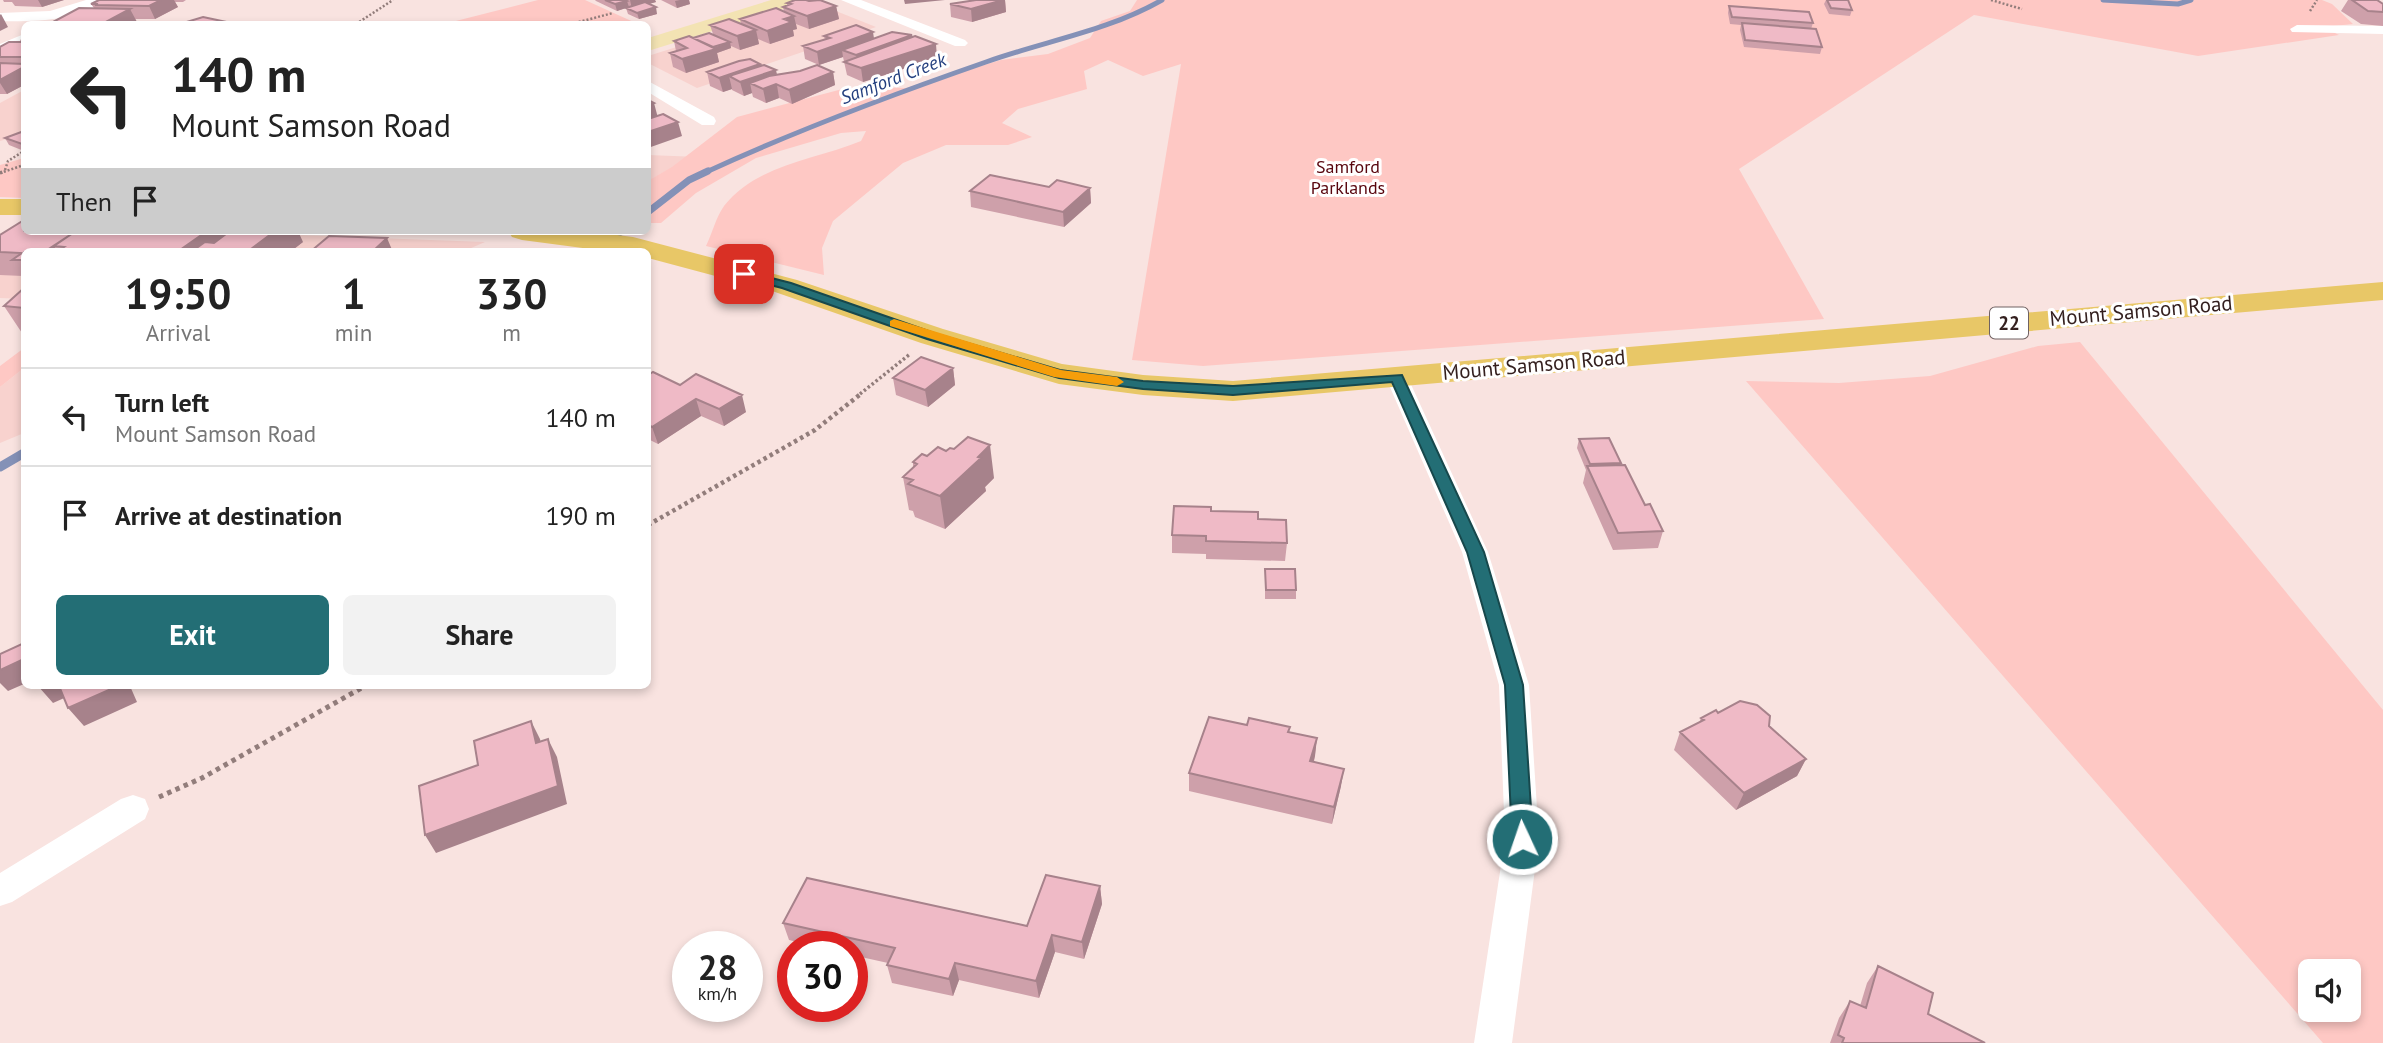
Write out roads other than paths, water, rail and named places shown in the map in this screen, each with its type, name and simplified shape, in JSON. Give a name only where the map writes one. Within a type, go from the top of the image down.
[{"type":"main road","points":[[0,206],[21,207]]},
{"type":"main road","name":"Mount Samson Road","points":[[552,235],[641,248]]},
{"type":"main road","name":"Mount Samson Road","points":[[651,250],[786,286],[932,336],[1059,374],[1143,385],[1233,391],[2383,291]]},
{"type":"street","points":[[0,17],[49,20],[98,0]]},
{"type":"street","points":[[651,44],[792,0]]},
{"type":"street","points":[[848,0],[960,43]]},
{"type":"street","points":[[2297,29],[2383,30]]},
{"type":"street","points":[[0,50],[21,40]]},
{"type":"street","points":[[651,88],[704,116],[708,121]]},
{"type":"street","points":[[1397,378],[1475,552],[1514,685],[1522,839],[1493,1043]]},
{"type":"street","points":[[0,891],[133,809]]},
{"type":"waterway","name":"Samford Creek","points":[[704,173],[879,101],[1008,55],[1098,28],[1162,0]]},
{"type":"waterway","name":"Samford Creek","points":[[2103,0],[2178,4],[2191,0]]},
{"type":"waterway","name":"Samford Creek","points":[[651,210],[689,180],[708,171]]},
{"type":"waterway","name":"Samford Creek","points":[[590,248],[615,235]]},
{"type":"waterway","name":"Samford Creek","points":[[0,467],[21,455]]},
{"type":"park label","name":"Samford Parklands","points":[[1348,177]]}]
